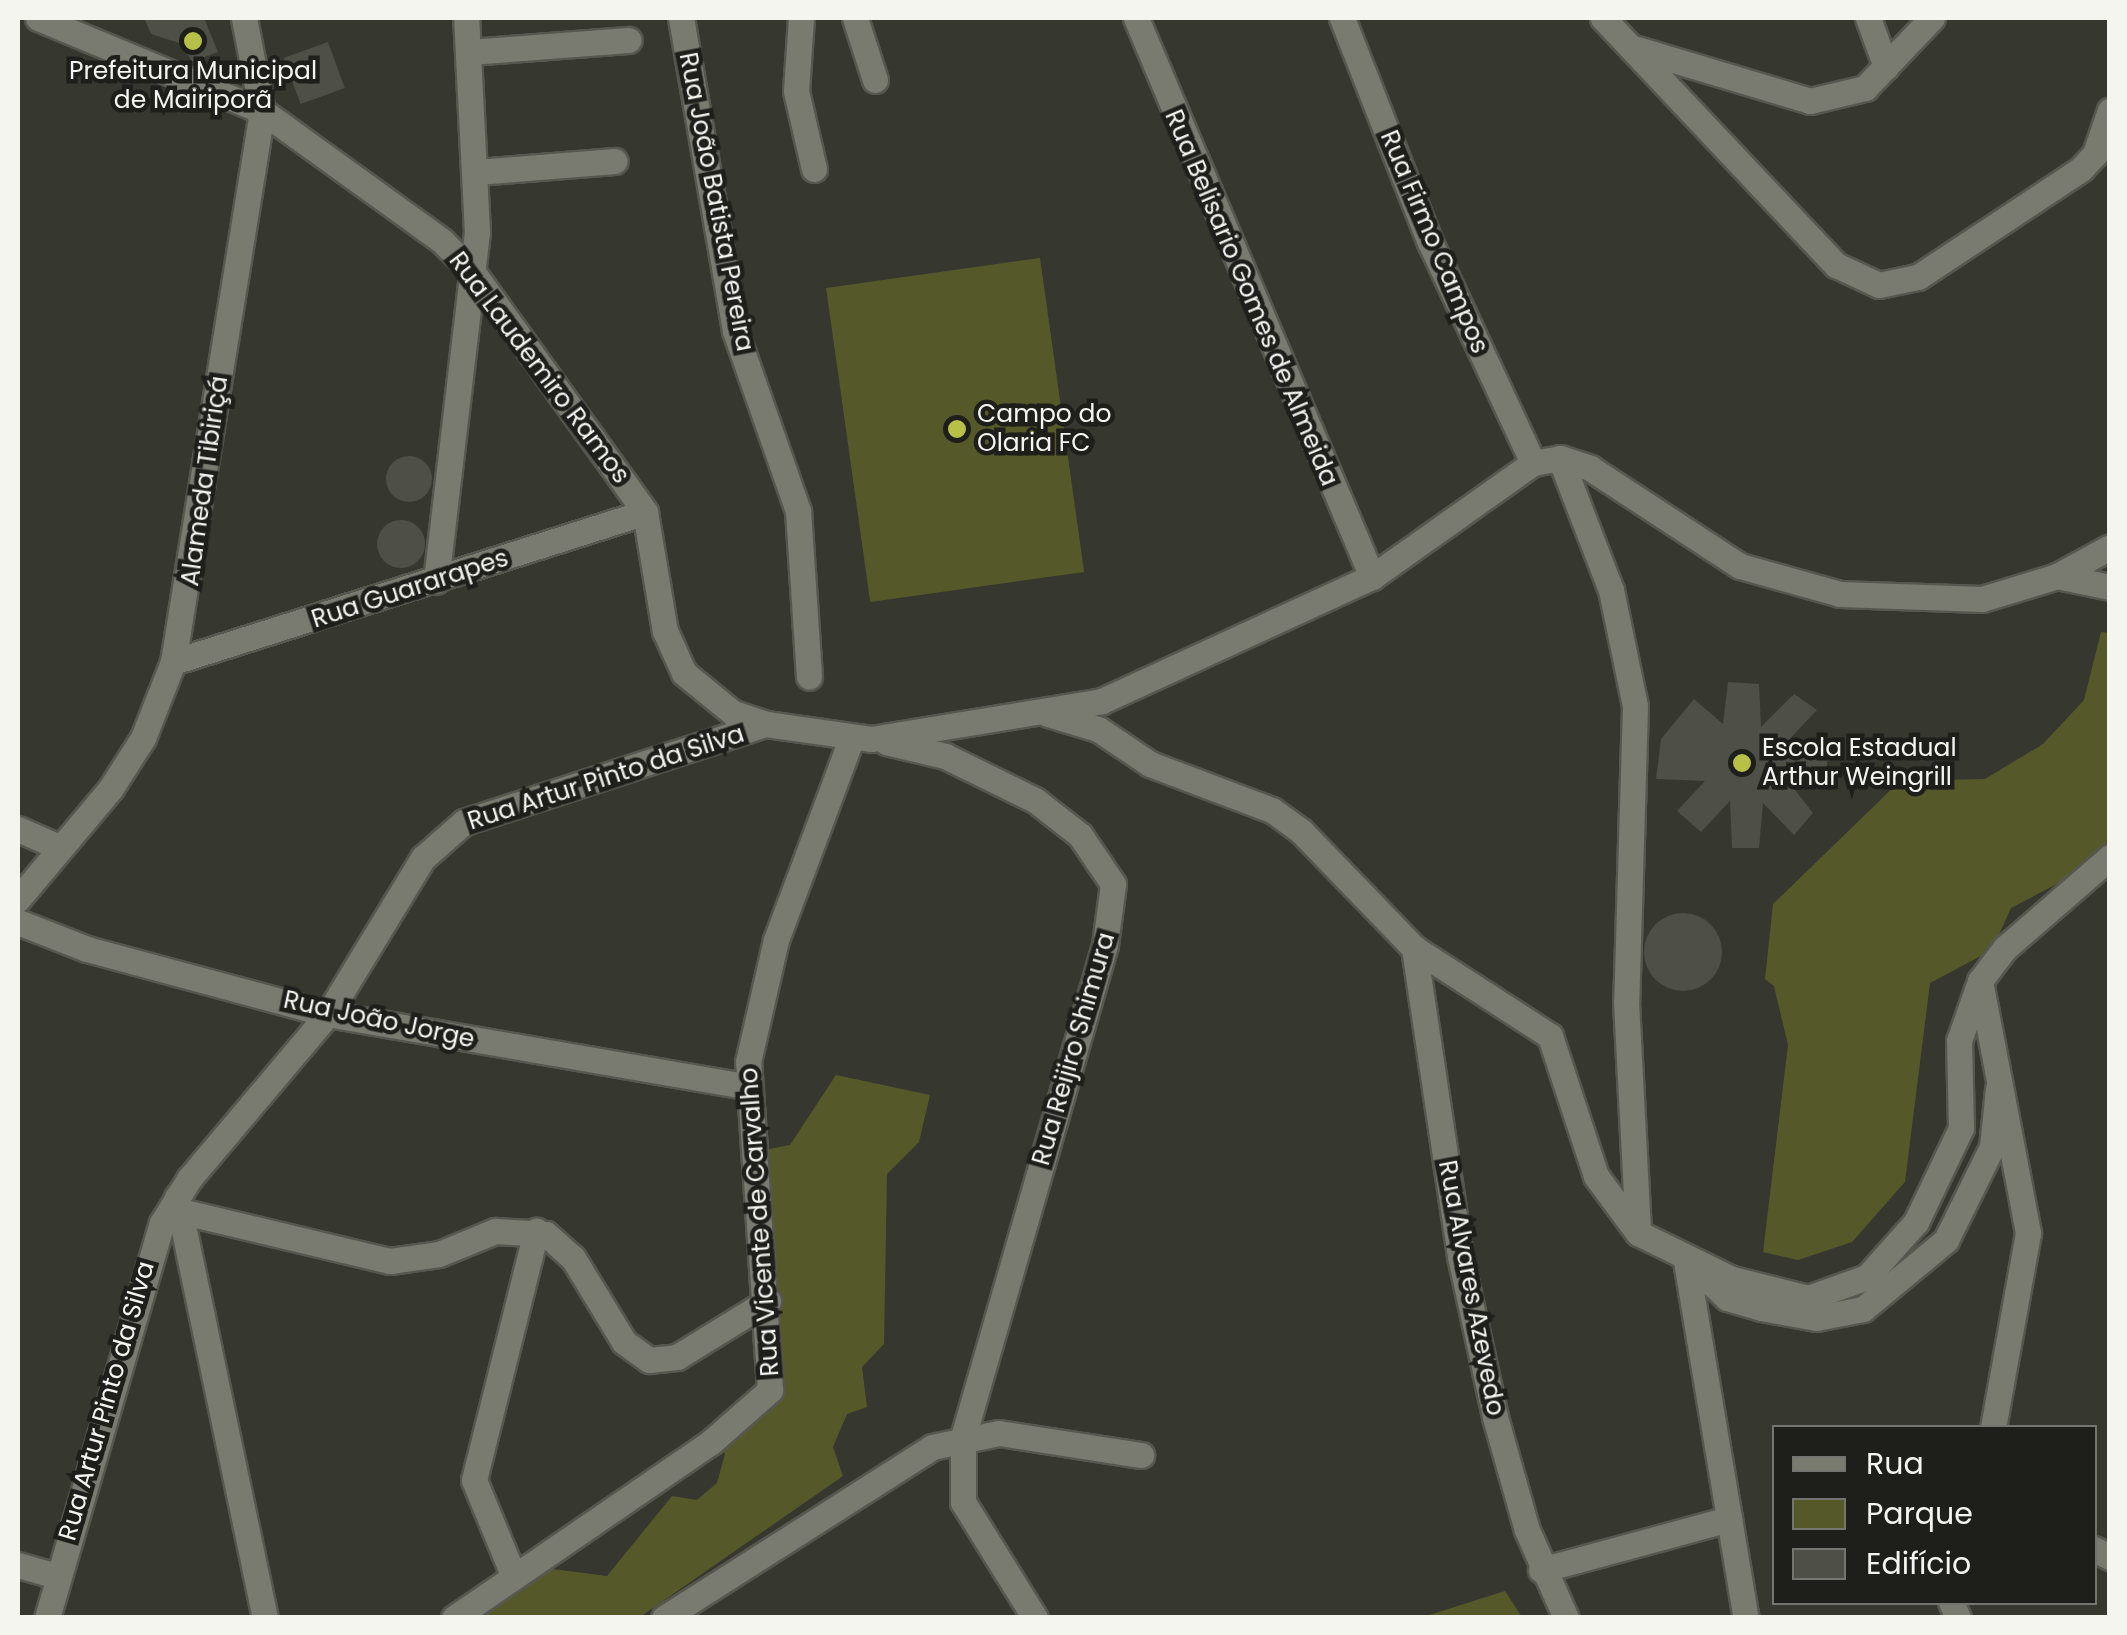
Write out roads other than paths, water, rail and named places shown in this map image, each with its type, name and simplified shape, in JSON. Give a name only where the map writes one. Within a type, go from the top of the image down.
[{"type":"street","name":"Rua Laudemiro Ramos","points":[[38,18],[262,111],[472,271],[644,512],[665,631],[684,673],[733,712],[766,724]]},
{"type":"street","name":"Alameda Tibiriçá","points":[[18,900],[143,738],[174,662],[262,111],[244,18]]},
{"type":"street","points":[[436,582],[472,271],[477,172],[466,18]]},
{"type":"street","name":"Rua João Batista Pereira","points":[[680,18],[736,332],[798,511],[809,677]]},
{"type":"street","points":[[801,18],[796,91],[814,169]]},
{"type":"street","points":[[855,18],[875,80]]},
{"type":"street","name":"Rua Belisario Gomes de Almeida","points":[[1136,18],[1372,577]]},
{"type":"street","name":"Rua Firmo Campos","points":[[1342,18],[1430,242],[1533,463]]},
{"type":"street","points":[[1603,18],[1836,265],[1858,279],[1900,284],[1918,277],[2001,218],[2080,169],[2095,154],[2110,110]]},
{"type":"street","points":[[1868,18],[1886,67]]},
{"type":"street","points":[[1635,49],[1810,101],[1865,88],[1932,18]]},
{"type":"street","points":[[469,52],[628,40]]},
{"type":"street","points":[[477,172],[614,161]]},
{"type":"street","points":[[1533,463],[1560,458],[1590,468],[1711,550],[1791,586],[1935,602],[1982,599],[2056,576],[2110,547]]},
{"type":"street","points":[[1560,458],[1611,590],[1634,706],[1626,1002],[1638,1233]]},
{"type":"street","name":"Rua Artur Pinto da Silva","points":[[47,1618],[144,1267],[179,1204],[328,1014],[423,858],[464,822],[766,724],[861,739],[1048,714],[1139,686],[1372,577],[1533,463]]},
{"type":"street","name":"Rua Guararapes","points":[[174,662],[436,582],[644,512]]},
{"type":"street","points":[[2056,576],[2110,586]]},
{"type":"street","points":[[1048,714],[1098,730],[1150,764],[1272,810],[1328,853],[1414,948],[1550,1036],[1596,1176],[1638,1233],[1689,1262],[1808,1298],[1867,1276],[1916,1222],[1961,1128],[1959,1040],[1980,981],[2005,948],[2110,857]]},
{"type":"street","name":"Rua Vicente de Carvalho","points":[[454,1618],[764,1400],[774,1366],[748,1086],[776,940],[861,739]]},
{"type":"street","name":"Rua Reijiro Shimura","points":[[861,739],[946,756],[1034,800],[1080,835],[1112,884],[1105,945],[964,1437],[963,1502],[1035,1618]]},
{"type":"street","points":[[18,829],[58,847]]},
{"type":"street","name":"Rua João Jorge","points":[[18,922],[87,950],[328,1014],[748,1086]]},
{"type":"street","name":"Rua Alvares Azevedo","points":[[1414,948],[1460,1256],[1495,1417],[1541,1570],[1566,1618]]},
{"type":"street","points":[[1980,981],[2028,1233],[1994,1425]]},
{"type":"street","points":[[1689,1262],[1727,1298],[1761,1308],[1816,1318],[1863,1309],[1946,1240],[1992,1147],[1998,1089]]},
{"type":"street","points":[[265,1618],[179,1204],[390,1261],[439,1254],[495,1231],[536,1230],[573,1258],[624,1342],[649,1360],[677,1357],[768,1301]]},
{"type":"street","points":[[514,1577],[474,1480],[536,1230]]},
{"type":"street","points":[[1689,1262],[1746,1618]]},
{"type":"street","points":[[664,1618],[899,1462],[964,1437],[1054,1438],[1142,1455]]},
{"type":"street","points":[[1541,1570],[1729,1519]]},
{"type":"street","points":[[18,1564],[57,1576]]},
{"type":"place","name":"Prefeitura Municipal de Mairiporã","points":[[193,41]]},
{"type":"place","name":"Campo do Olaria FC","points":[[957,429]]},
{"type":"place","name":"Escola Estadual Arthur Weingrill","points":[[1742,763]]}]
